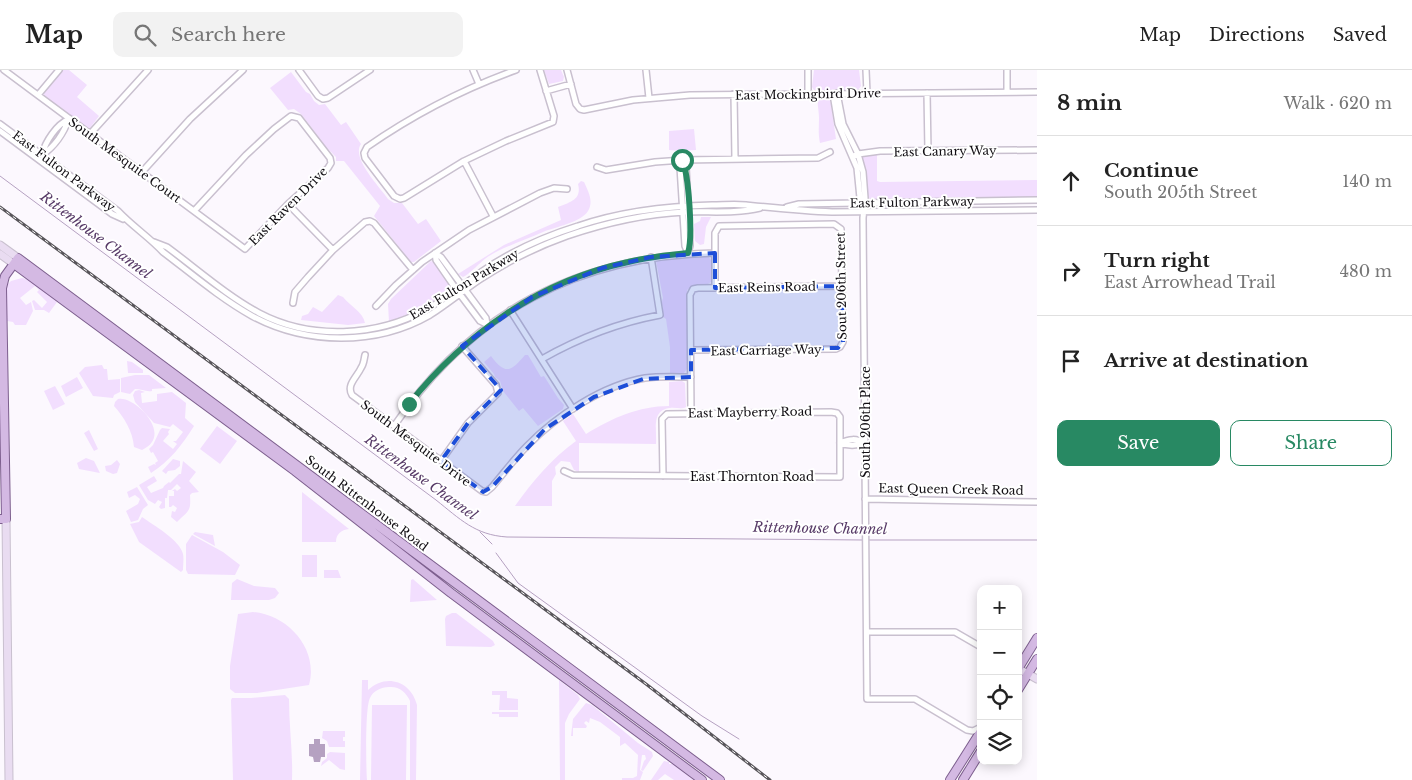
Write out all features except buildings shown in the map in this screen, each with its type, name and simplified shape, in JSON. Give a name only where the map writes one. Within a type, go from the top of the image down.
[{"type":"main road","name":"South Rittenhouse Road","points":[[0,245],[16,261],[720,780]]},
{"type":"main road","name":"South Rittenhouse Road","points":[[0,254],[16,261]]},
{"type":"main road","points":[[9,780],[3,519],[2,293],[4,280],[16,261]]},
{"type":"main road","name":"South Rittenhouse Road","points":[[210,404],[453,594],[702,780]]},
{"type":"main road","points":[[453,594],[459,586]]},
{"type":"main road","points":[[1022,662],[1037,638]]},
{"type":"main road","points":[[1022,684],[1037,660]]},
{"type":"main road","points":[[1022,671],[1037,679]]},
{"type":"main road","points":[[589,694],[596,693],[614,706],[622,706]]},
{"type":"main road","points":[[950,780],[977,737]]},
{"type":"main road","points":[[663,750],[671,748],[693,764],[702,766]]},
{"type":"main road","points":[[964,780],[977,758]]},
{"type":"street","name":"South Mesquite Court","points":[[4,70],[245,249]]},
{"type":"street","points":[[38,95],[59,70]]},
{"type":"street","points":[[90,134],[148,70]]},
{"type":"street","points":[[142,172],[190,119],[243,70]]},
{"type":"street","points":[[299,70],[318,96],[323,99],[328,98],[370,70]]},
{"type":"street","points":[[473,70],[479,84]]},
{"type":"street","points":[[516,70],[479,84],[408,120],[367,147],[364,153],[365,158],[396,198],[404,198],[464,161],[553,122],[554,116],[540,70]]},
{"type":"street","points":[[546,91],[571,84],[567,70]]},
{"type":"street","points":[[646,70],[649,98]]},
{"type":"street","points":[[808,70],[808,94]]},
{"type":"street","points":[[866,70],[867,93]]},
{"type":"street","points":[[1007,70],[1007,92]]},
{"type":"street","name":"East Mockingbird Drive","points":[[571,84],[576,104],[580,109],[585,110],[649,98],[683,95],[1037,92]]},
{"type":"street","points":[[927,93],[928,151]]},
{"type":"street","points":[[734,94],[735,159]]},
{"type":"street","name":"South 206th Place","points":[[835,94],[835,112],[838,124],[855,155],[860,198],[863,204],[867,699],[915,699],[967,730]]},
{"type":"street","name":"East Raven Drive","points":[[194,211],[219,182],[288,117],[295,116],[299,118],[328,155],[331,163],[245,249]]},
{"type":"street","points":[[38,159],[42,154],[44,146],[61,123],[69,118]]},
{"type":"street","name":"East Fulton Parkway","points":[[0,124],[118,211],[163,252],[245,311],[278,327],[310,336],[355,337],[403,327],[428,315],[460,289],[504,258],[564,230],[623,214],[685,206],[745,205],[763,208],[787,208],[800,211],[1037,210]]},
{"type":"street","name":"East Fulton Parkway","points":[[0,131],[112,214],[126,220]]},
{"type":"street","name":"East Canary Way","points":[[855,155],[880,152],[1037,150]]},
{"type":"street","points":[[597,168],[606,170],[655,162],[682,160],[818,158],[830,152]]},
{"type":"street","points":[[682,160],[686,167],[685,206],[690,246],[688,253]]},
{"type":"street","points":[[464,161],[493,216]]},
{"type":"street","points":[[376,306],[385,295],[435,253],[493,216],[540,193],[554,188],[567,189]]},
{"type":"street","name":"East Fulton Parkway","points":[[787,208],[799,204],[1037,200]]},
{"type":"street","points":[[288,204],[333,250]]},
{"type":"street","name":"East Fulton Parkway","points":[[460,289],[508,262],[565,236],[627,219],[686,212],[747,211],[763,208]]},
{"type":"street","points":[[293,303],[296,292],[333,250],[365,222],[370,220],[413,270]]},
{"type":"street","name":"Sout 206th Street","points":[[715,253],[716,228],[722,225],[834,224],[839,226],[842,231],[843,342],[840,347]]},
{"type":"street","points":[[435,253],[441,257],[460,289],[486,318],[488,325]]},
{"type":"street","points":[[394,426],[426,382],[462,346],[510,310],[578,276],[618,264],[651,257],[688,253],[715,253],[715,288]]},
{"type":"street","points":[[542,359],[579,339],[610,327],[660,315],[651,257]]},
{"type":"street","name":"East Reins Road","points":[[691,350],[690,293],[692,290],[698,288],[842,286]]},
{"type":"street","points":[[510,310],[573,409],[594,397],[631,382],[655,377],[691,376]]},
{"type":"street","points":[[441,461],[468,423],[498,393],[498,388],[462,346]]},
{"type":"street","name":"East Carriage Way","points":[[691,350],[836,349],[840,347]]},
{"type":"street","points":[[691,350],[692,413]]},
{"type":"street","name":"South Mesquite Drive","points":[[365,355],[363,366],[350,386],[349,391],[352,395],[482,491],[486,492],[492,487],[528,444],[573,409]]},
{"type":"street","name":"East Mayberry Road","points":[[663,476],[662,421],[665,415],[670,413],[837,413],[840,417],[840,443]]},
{"type":"street","points":[[840,443],[848,440],[858,440],[865,443]]},
{"type":"street","name":"East Thornton Road","points":[[564,470],[572,475],[840,477],[840,443]]},
{"type":"street","name":"East Queen Creek Road","points":[[865,499],[1037,502]]},
{"type":"street","points":[[867,632],[955,632],[977,645]]},
{"type":"street","points":[[974,743],[967,730],[977,730]]},
{"type":"highlighted area","points":[[715,253],[715,288],[842,286],[843,342],[838,348],[691,350],[691,377],[643,379],[594,397],[545,429],[492,487],[483,492],[441,461],[468,423],[501,390],[462,346],[532,297],[602,268],[651,257]]},
{"type":"shaded area","points":[[62,70],[69,70],[87,85],[77,97],[99,116],[90,128],[86,128],[44,97],[44,92]]},
{"type":"shaded area","points":[[544,70],[561,70],[564,77],[563,81],[549,84]]},
{"type":"shaded area","points":[[814,70],[859,70],[861,86],[858,90],[814,90],[812,87]]},
{"type":"shaded area","points":[[291,72],[314,101],[319,105],[325,104],[341,125],[346,122],[361,144],[359,150],[360,157],[367,172],[388,199],[394,203],[402,203],[418,224],[426,219],[441,241],[414,262],[411,262],[374,216],[380,206],[344,161],[336,161],[336,157],[301,114],[294,109],[288,110],[270,88]]},
{"type":"shaded area","points":[[818,98],[830,98],[836,139],[820,143],[819,134]]},
{"type":"shaded area","points":[[694,129],[696,150],[669,150],[669,131]]},
{"type":"shaded area","points":[[877,154],[877,181],[880,182],[1037,180],[1037,197],[872,201],[868,197],[866,175],[861,156]]},
{"type":"shaded area","points":[[581,181],[584,182],[589,192],[590,200],[590,207],[585,215],[495,252],[463,277],[458,274],[504,245],[561,220],[558,207],[577,197],[578,184]]},
{"type":"shaded area","points":[[701,217],[711,217],[706,227],[704,244],[700,245],[695,241],[694,224],[700,221]]},
{"type":"shaded area","points":[[708,256],[711,260],[711,282],[687,290],[687,369],[683,374],[670,373],[670,347],[666,319],[662,316],[663,298],[656,261],[659,259]]},
{"type":"shaded area","points":[[431,261],[435,263],[451,285],[450,289],[423,308],[389,322],[388,304],[391,299]]},
{"type":"shaded area","points":[[22,278],[36,285],[57,302],[49,313],[44,310],[35,310],[32,301],[34,300],[42,308],[47,302],[37,292],[39,290],[35,286],[20,298],[26,305],[31,302],[33,311],[26,325],[15,325],[13,322],[7,321],[7,285],[11,281]]},
{"type":"shaded area","points":[[338,295],[343,297],[359,312],[365,323],[348,325],[301,320],[302,316],[308,314],[313,307],[322,312]]},
{"type":"shaded area","points":[[525,355],[528,355],[541,377],[544,376],[564,405],[563,409],[538,426],[523,408],[519,411],[503,391],[500,381],[484,362],[491,356],[501,367],[508,369],[516,365]]},
{"type":"shaded area","points":[[127,361],[132,362],[143,370],[143,373],[128,373]]},
{"type":"shaded area","points":[[102,365],[104,369],[107,369],[108,380],[120,379],[120,392],[114,395],[113,398],[93,396],[79,373],[85,367]]},
{"type":"shaded area","points":[[149,375],[166,388],[152,389],[152,391],[135,389],[130,394],[121,392],[121,378]]},
{"type":"shaded area","points":[[77,377],[83,388],[66,397],[61,386]]},
{"type":"shaded area","points":[[682,381],[685,383],[686,407],[670,408],[660,412],[656,421],[656,444],[579,443],[579,472],[574,470],[570,462],[561,461],[555,467],[556,474],[552,481],[552,506],[515,506],[558,455],[576,441],[563,421],[573,414],[586,434],[626,414],[647,408],[669,406],[669,382]]},
{"type":"shaded area","points":[[55,386],[65,404],[53,410],[44,391]]},
{"type":"shaded area","points":[[135,391],[145,392],[141,393],[142,403],[157,401],[157,394],[172,392],[186,403],[185,418],[194,426],[175,452],[151,473],[148,467],[156,465],[155,463],[158,461],[149,449],[160,430],[162,428],[170,429],[169,434],[163,441],[173,449],[177,444],[173,441],[176,441],[183,432],[173,424],[170,427],[154,423],[135,402],[133,395]]},
{"type":"shaded area","points":[[118,399],[125,399],[141,409],[153,426],[154,435],[151,443],[142,450],[134,447],[127,425],[114,406]]},
{"type":"shaded area","points":[[217,426],[237,441],[220,464],[200,449]]},
{"type":"shaded area","points":[[89,430],[98,449],[94,451],[84,433]]},
{"type":"shaded area","points":[[86,458],[94,461],[100,473],[79,469],[77,463]]},
{"type":"shaded area","points":[[173,459],[180,461],[180,466],[175,470],[168,471],[166,474],[162,471]]},
{"type":"shaded area","points":[[117,460],[120,464],[117,473],[113,474],[106,471],[105,466],[111,465]]},
{"type":"shaded area","points":[[183,461],[196,472],[189,481],[199,492],[190,495],[188,510],[177,522],[171,517],[172,511],[175,512],[177,508],[173,505],[169,507],[169,496],[174,496],[174,491],[172,491],[175,489],[177,491],[181,488],[177,484],[171,490],[168,490],[167,498],[165,498],[165,508],[161,509],[159,507],[162,502],[158,500],[155,504],[148,500],[139,485],[154,476],[157,481],[147,487],[151,493],[163,488],[181,474]]},
{"type":"shaded area","points":[[137,487],[148,505],[143,509],[138,520],[131,522],[126,511],[138,504],[140,499],[135,495],[129,498],[127,492]]},
{"type":"shaded area","points":[[302,492],[349,529],[340,533],[336,542],[302,542]]},
{"type":"shaded area","points":[[142,517],[177,543],[183,554],[183,570],[181,572],[139,542],[130,524],[139,522]]},
{"type":"shaded area","points":[[195,532],[213,535],[215,546],[193,534]]},
{"type":"shaded area","points":[[192,535],[223,552],[240,565],[235,575],[188,574],[186,570],[186,544]]},
{"type":"shaded area","points":[[302,555],[317,555],[317,577],[302,577]]},
{"type":"shaded area","points":[[324,570],[338,570],[341,578],[324,578]]},
{"type":"shaded area","points":[[237,579],[254,586],[275,588],[279,593],[275,598],[269,600],[231,600],[232,583]]},
{"type":"shaded area","points":[[413,579],[437,600],[410,602],[411,580]]},
{"type":"shaded area","points":[[253,612],[278,620],[298,636],[305,647],[309,659],[311,672],[309,685],[257,693],[235,693],[230,689],[230,666],[238,614]]},
{"type":"shaded area","points":[[456,613],[493,641],[495,645],[491,647],[446,646],[445,619],[446,616]]},
{"type":"shaded area","points":[[362,680],[368,680],[368,690],[382,682],[397,682],[404,685],[414,697],[417,705],[416,780],[410,780],[410,701],[402,690],[393,687],[378,690],[370,698],[368,704],[366,751],[367,780],[360,780]]},
{"type":"shaded area","points":[[559,680],[578,695],[580,699],[565,723],[565,780],[560,780]]},
{"type":"shaded area","points":[[492,691],[507,691],[507,698],[518,699],[518,710],[499,710],[500,695],[492,695]]},
{"type":"shaded area","points":[[285,695],[289,699],[292,780],[233,780],[232,698]]},
{"type":"shaded area","points":[[586,703],[592,705],[638,743],[652,752],[653,756],[643,771],[641,770],[646,759],[645,755],[642,755],[640,770],[643,772],[640,780],[622,780],[622,778],[637,776],[638,755],[625,743],[620,746],[620,737],[600,722],[590,718],[589,723],[586,721],[584,723],[587,726],[586,728],[573,728],[573,736],[571,736],[573,719]]},
{"type":"shaded area","points":[[372,705],[407,705],[406,780],[371,780]]},
{"type":"shaded area","points":[[492,712],[518,712],[518,717],[499,717],[499,714],[492,714]]},
{"type":"shaded area","points":[[323,731],[345,731],[343,741],[345,741],[345,747],[329,747],[327,741],[322,738]]},
{"type":"shaded area","points":[[314,739],[320,739],[320,744],[325,744],[325,757],[321,757],[320,762],[314,762],[313,757],[309,756],[309,744],[314,744]]},
{"type":"shaded area","points":[[330,752],[345,753],[345,770],[340,769],[329,760],[321,766]]},
{"type":"shaded area","points":[[664,761],[673,764],[693,780],[674,780],[665,774],[658,780],[651,780]]},
{"type":"waterway","name":"Rittenhouse Channel","points":[[0,176],[461,520],[486,533],[507,537],[864,540]]},
{"type":"waterway","name":"Rittenhouse Channel","points":[[480,532],[492,544]]},
{"type":"waterway","name":"Rittenhouse Channel","points":[[868,540],[1037,540]]},
{"type":"waterway","points":[[496,553],[518,583],[702,716],[739,739]]},
{"type":"railway","points":[[0,207],[646,684],[770,780]]},
{"type":"route","points":[[409,404],[426,382],[462,346],[488,325],[532,297],[578,276],[602,268],[651,257],[688,253],[690,246],[686,167],[682,160]]}]
